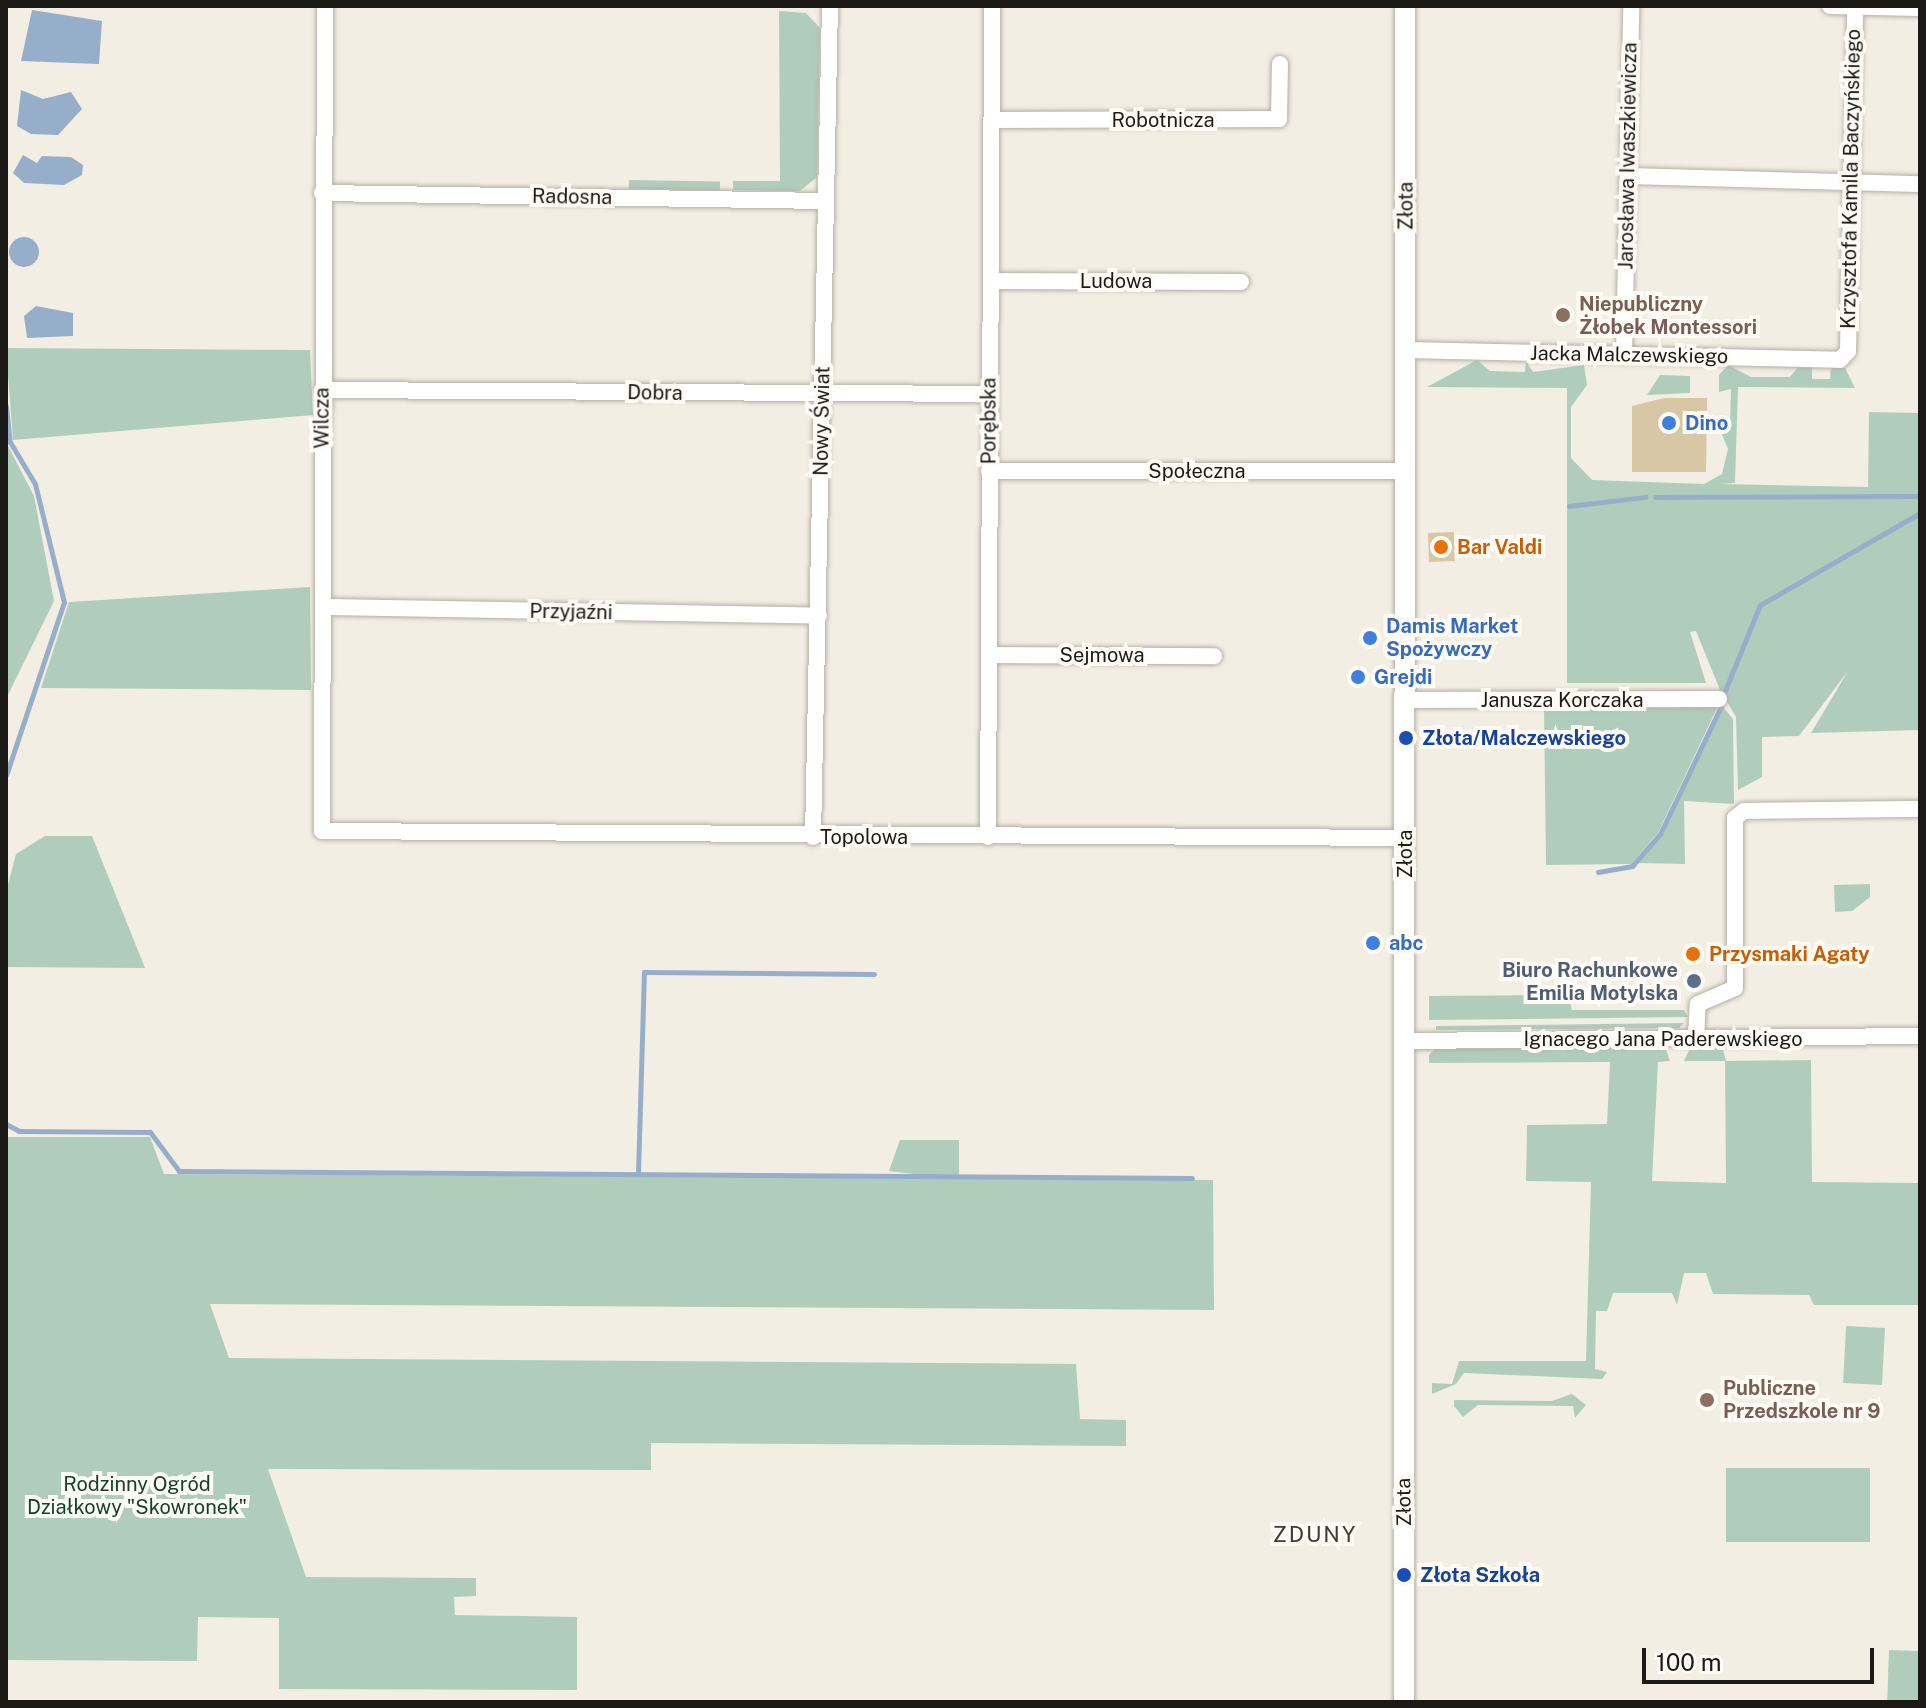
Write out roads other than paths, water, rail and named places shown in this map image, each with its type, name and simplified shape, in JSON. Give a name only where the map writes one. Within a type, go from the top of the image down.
[{"type":"street","name":"Wilcza","points":[[322,831],[325,6]]},
{"type":"street","name":"Nowy Świat","points":[[813,837],[823,395],[823,201],[830,6]]},
{"type":"street","name":"Porębska","points":[[988,837],[992,6]]},
{"type":"street","name":"Złota","points":[[1404,1702],[1405,6]]},
{"type":"street","name":"Jarosława Iwaszkiewicza","points":[[1624,354],[1631,6]]},
{"type":"street","points":[[1830,6],[1920,8]]},
{"type":"street","name":"Krzysztofa Kamila Baczyńskiego","points":[[1848,351],[1855,6]]},
{"type":"street","name":"Robotnicza","points":[[992,120],[1279,119],[1280,64]]},
{"type":"street","points":[[1628,176],[1920,184]]},
{"type":"street","name":"Radosna","points":[[322,193],[823,201]]},
{"type":"street","name":"Ludowa","points":[[991,281],[1241,282]]},
{"type":"street","name":"Jacka Malczewskiego","points":[[1407,350],[1840,360],[1848,351]]},
{"type":"street","name":"Dobra","points":[[322,390],[988,394]]},
{"type":"street","name":"Społeczna","points":[[989,471],[1406,471]]},
{"type":"street","name":"Przyjaźni","points":[[323,607],[819,616]]},
{"type":"street","name":"Sejmowa","points":[[990,655],[1214,656]]},
{"type":"street","name":"Janusza Korczaka","points":[[1406,700],[1719,699]]},
{"type":"street","points":[[1696,1038],[1698,1004],[1735,988],[1735,818],[1744,811],[1920,809]]},
{"type":"street","name":"Topolowa","points":[[322,831],[813,837],[1405,838]]},
{"type":"street","name":"Ignacego Jana Paderewskiego","points":[[1406,1041],[1920,1036]]},
{"type":"water","points":[[32,10],[102,21],[99,64],[21,61]]},
{"type":"water","points":[[21,90],[43,99],[71,92],[82,109],[58,135],[31,134],[17,126]]},
{"type":"water","points":[[23,155],[37,163],[42,156],[71,157],[83,165],[82,175],[64,185],[24,183],[13,173]]},
{"type":"water","points":[[24,237],[30,238],[38,246],[38,258],[30,266],[24,267],[18,266],[10,258],[9,252],[10,246],[18,238]]},
{"type":"water","points":[[36,306],[73,313],[73,336],[27,338],[24,316]]},
{"type":"waterway","points":[[6,406],[10,442],[35,484],[64,602],[6,775]]},
{"type":"waterway","points":[[1655,497],[1920,496]]},
{"type":"waterway","points":[[1569,506],[1645,497]]},
{"type":"waterway","points":[[1724,693],[1760,605],[1920,513]]},
{"type":"waterway","points":[[1598,872],[1632,866],[1660,834],[1721,706]]},
{"type":"waterway","points":[[638,1173],[644,972],[874,974]]},
{"type":"waterway","points":[[6,1124],[19,1131],[150,1132],[179,1171],[1192,1178]]},
{"type":"place","name":"Niepubliczny Żłobek Montessori","points":[[1563,315]]},
{"type":"place","name":"Dino","points":[[1669,423]]},
{"type":"place","name":"Bar Valdi","points":[[1441,547]]},
{"type":"place","name":"Damis Market Spożywczy","points":[[1370,638]]},
{"type":"place","name":"Grejdi","points":[[1358,677]]},
{"type":"place","name":"Złota/Malczewskiego","points":[[1406,738]]},
{"type":"place","name":"abc","points":[[1373,943]]},
{"type":"place","name":"Przysmaki Agaty","points":[[1693,954]]},
{"type":"place","name":"Biuro Rachunkowe Emilia Motylska","points":[[1694,981]]},
{"type":"place","name":"Publiczne Przedszkole nr 9","points":[[1707,1400]]},
{"type":"place","name":"Złota Szkoła","points":[[1404,1575]]},
{"type":"district","name":"ZDUNY","points":[[1315,1535]]},
{"type":"park label","name":"Rodzinny Ogród Działkowy \"Skowronek\"","points":[[137,1496]]}]
